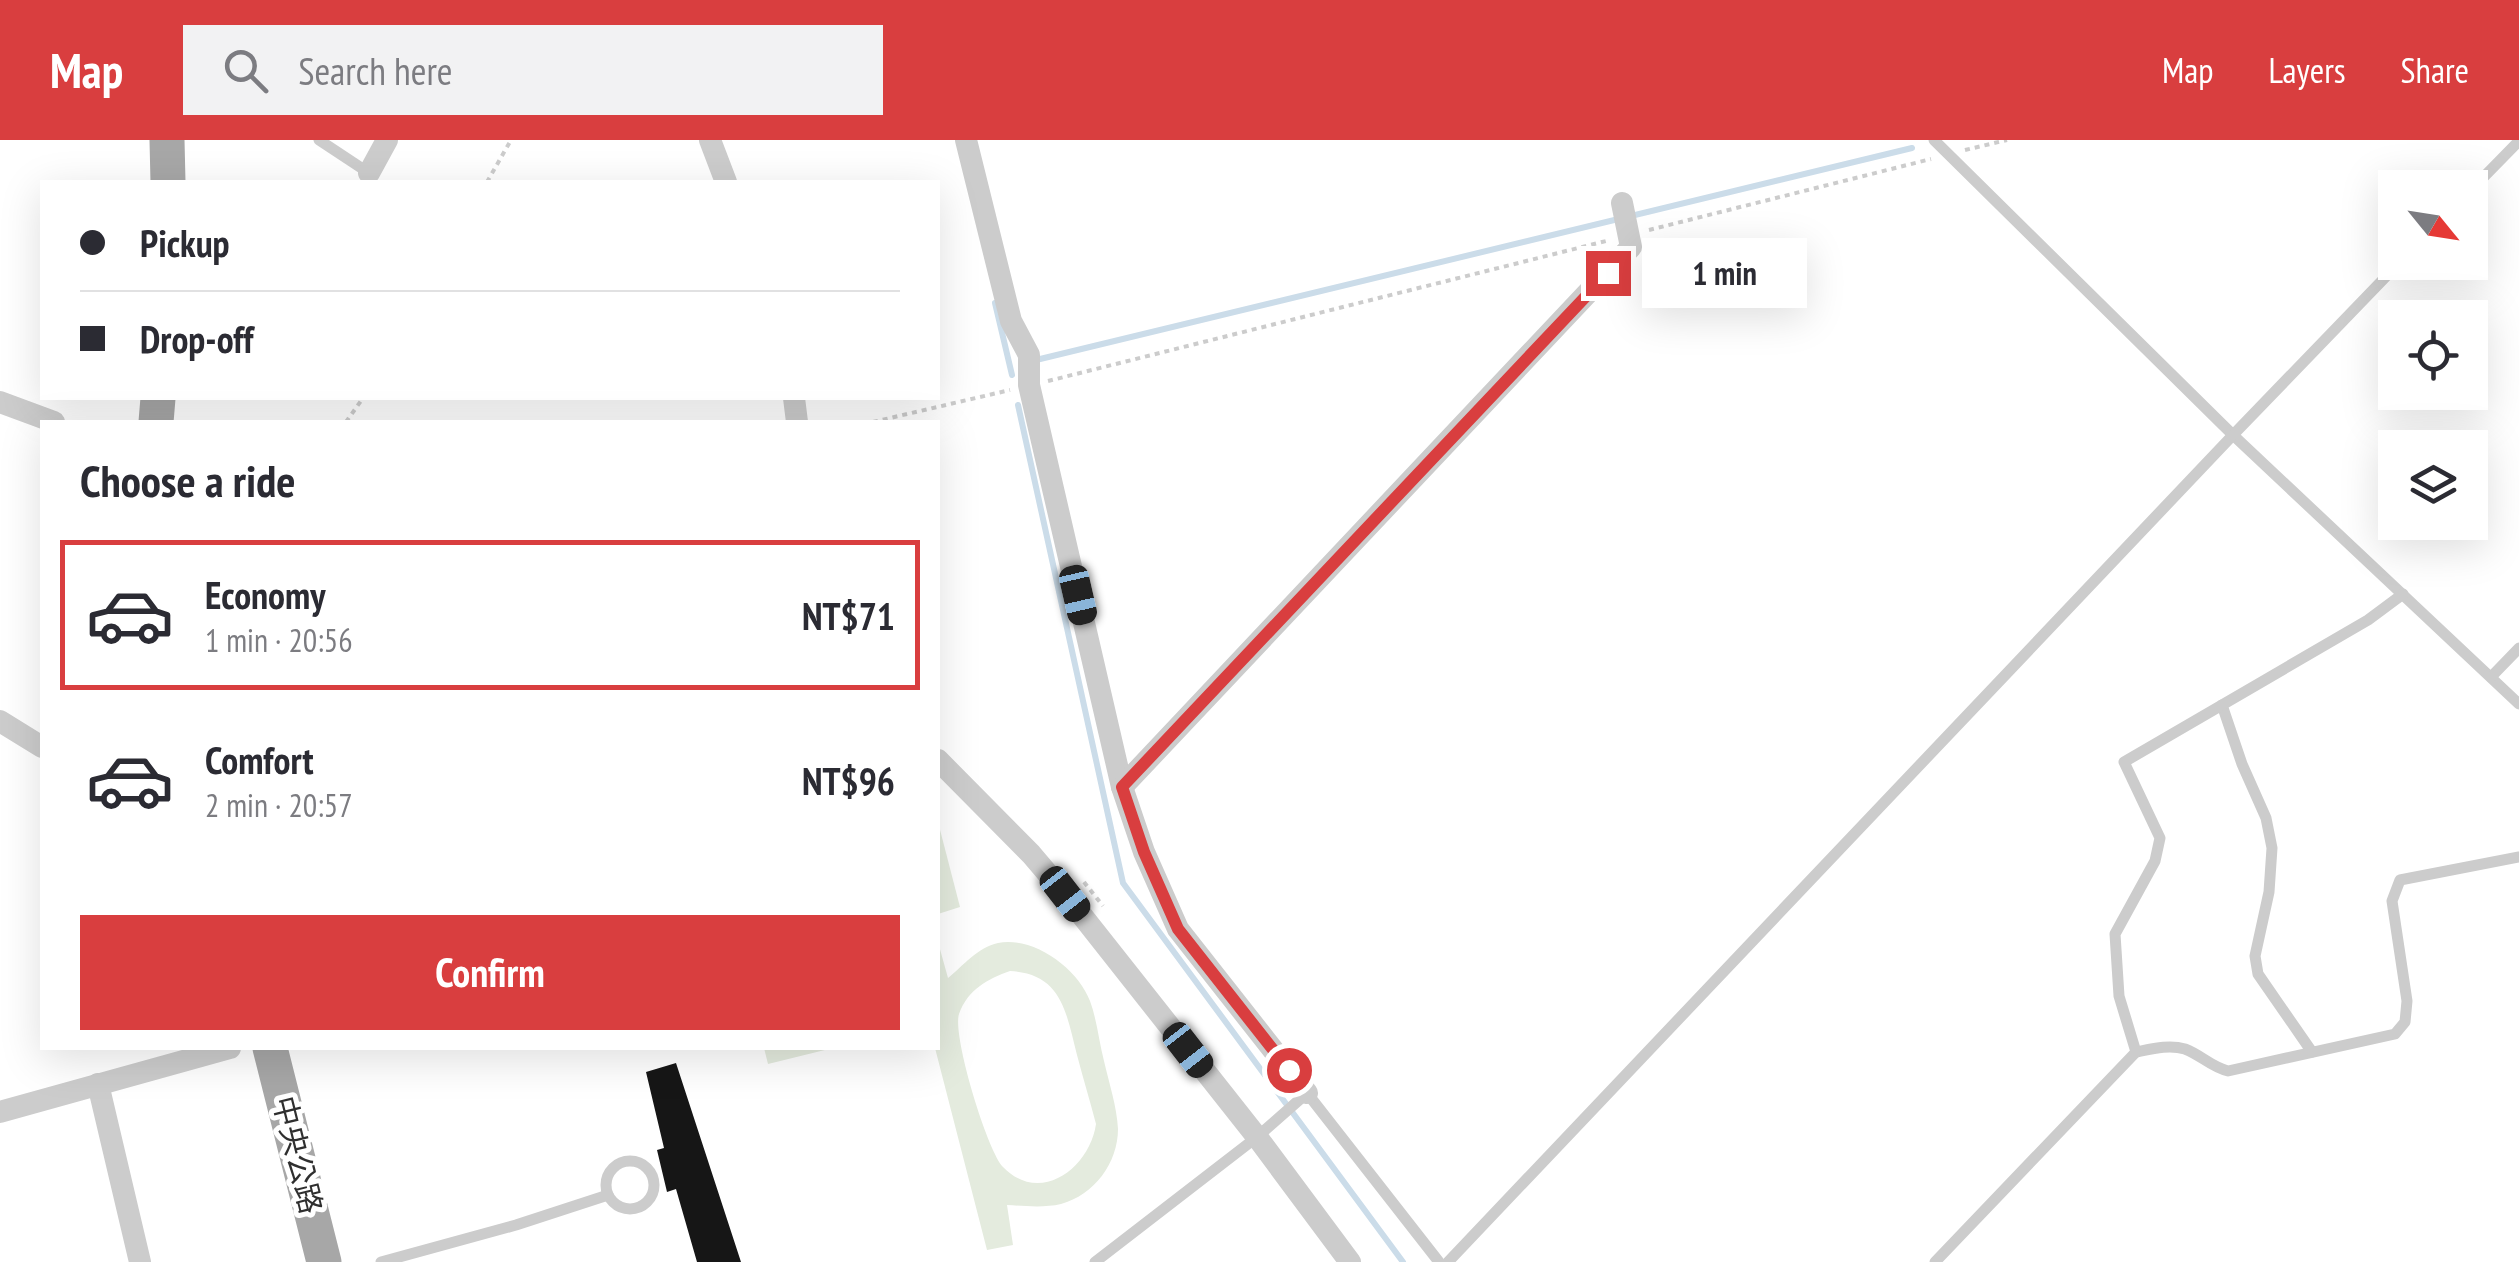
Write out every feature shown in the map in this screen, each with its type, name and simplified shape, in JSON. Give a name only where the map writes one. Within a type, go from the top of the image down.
[{"type":"main road","points":[[167,140],[168,180]]},
{"type":"main road","name":"中央公路","points":[[271,1050],[324,1262]]},
{"type":"street","points":[[369,174],[387,140]]},
{"type":"street","points":[[710,140],[725,180]]},
{"type":"street","points":[[966,140],[1010,321],[1028,372],[1122,787],[1144,852],[1178,929],[1302,1097]]},
{"type":"street","points":[[1122,787],[1632,247],[1627,219]]},
{"type":"street","points":[[0,402],[49,420]]},
{"type":"street","points":[[0,720],[40,746]]},
{"type":"street","points":[[940,762],[1032,854],[1065,894],[1257,1137],[1350,1262]]},
{"type":"street","points":[[0,1112],[223,1050]]},
{"type":"street","points":[[98,1084],[140,1262]]},
{"type":"lane","points":[[319,140],[369,174]]},
{"type":"lane","points":[[1934,140],[2233,435],[2519,704]]},
{"type":"lane","points":[[2488,172],[2519,140]]},
{"type":"lane","points":[[1448,1262],[2383,280]]},
{"type":"lane","points":[[2136,1052],[2119,996],[2114,934],[2155,861],[2160,838],[2124,762],[2368,620],[2403,594]]},
{"type":"lane","points":[[2491,677],[2519,648]]},
{"type":"lane","points":[[2222,706],[2266,818],[2272,848],[2269,892],[2256,956],[2258,974],[2312,1052]]},
{"type":"lane","points":[[1935,1262],[2136,1052],[2182,1048],[2212,1067],[2228,1071],[2394,1034],[2405,1022],[2408,1001],[2392,901],[2400,880],[2519,857]]},
{"type":"lane","points":[[1094,1262],[1257,1137],[1302,1097],[1439,1262]]},
{"type":"lane","points":[[639,1162],[650,1172],[654,1188],[641,1206],[626,1209],[608,1194],[607,1179],[616,1166],[639,1162]]},
{"type":"lane","points":[[382,1262],[516,1225],[608,1194]]},
{"type":"path","points":[[487,180],[510,140]]},
{"type":"path","points":[[879,420],[1028,372],[1519,266],[1627,219],[2007,140]]},
{"type":"shaded area","points":[[940,830],[960,907],[940,913]]},
{"type":"shaded area","points":[[1012,942],[1053,957],[1084,989],[1116,1112],[1117,1142],[1102,1176],[1073,1200],[1048,1206],[1007,1205],[1013,1245],[987,1250],[936,1050],[940,1050],[940,949],[948,978],[984,948]],"holes":[[[1010,971],[1041,979],[1065,1010],[1096,1124],[1092,1140],[1074,1167],[1048,1182],[1033,1183],[1018,1178],[996,1156],[972,1092],[958,1026],[959,1014],[968,998],[994,978]]]},
{"type":"shaded area","points":[[764,1050],[825,1050],[768,1064]]},
{"type":"building","points":[[676,1063],[741,1262],[697,1262],[676,1189],[667,1192],[657,1150],[664,1148],[646,1072]]},
{"type":"waterway","points":[[1036,360],[1912,148]]},
{"type":"waterway","points":[[995,303],[1012,375]]},
{"type":"waterway","points":[[1018,405],[1123,883],[1403,1262]]},
{"type":"route","points":[[1289,1070],[1178,929],[1144,852],[1122,787],[1608,273]]}]
